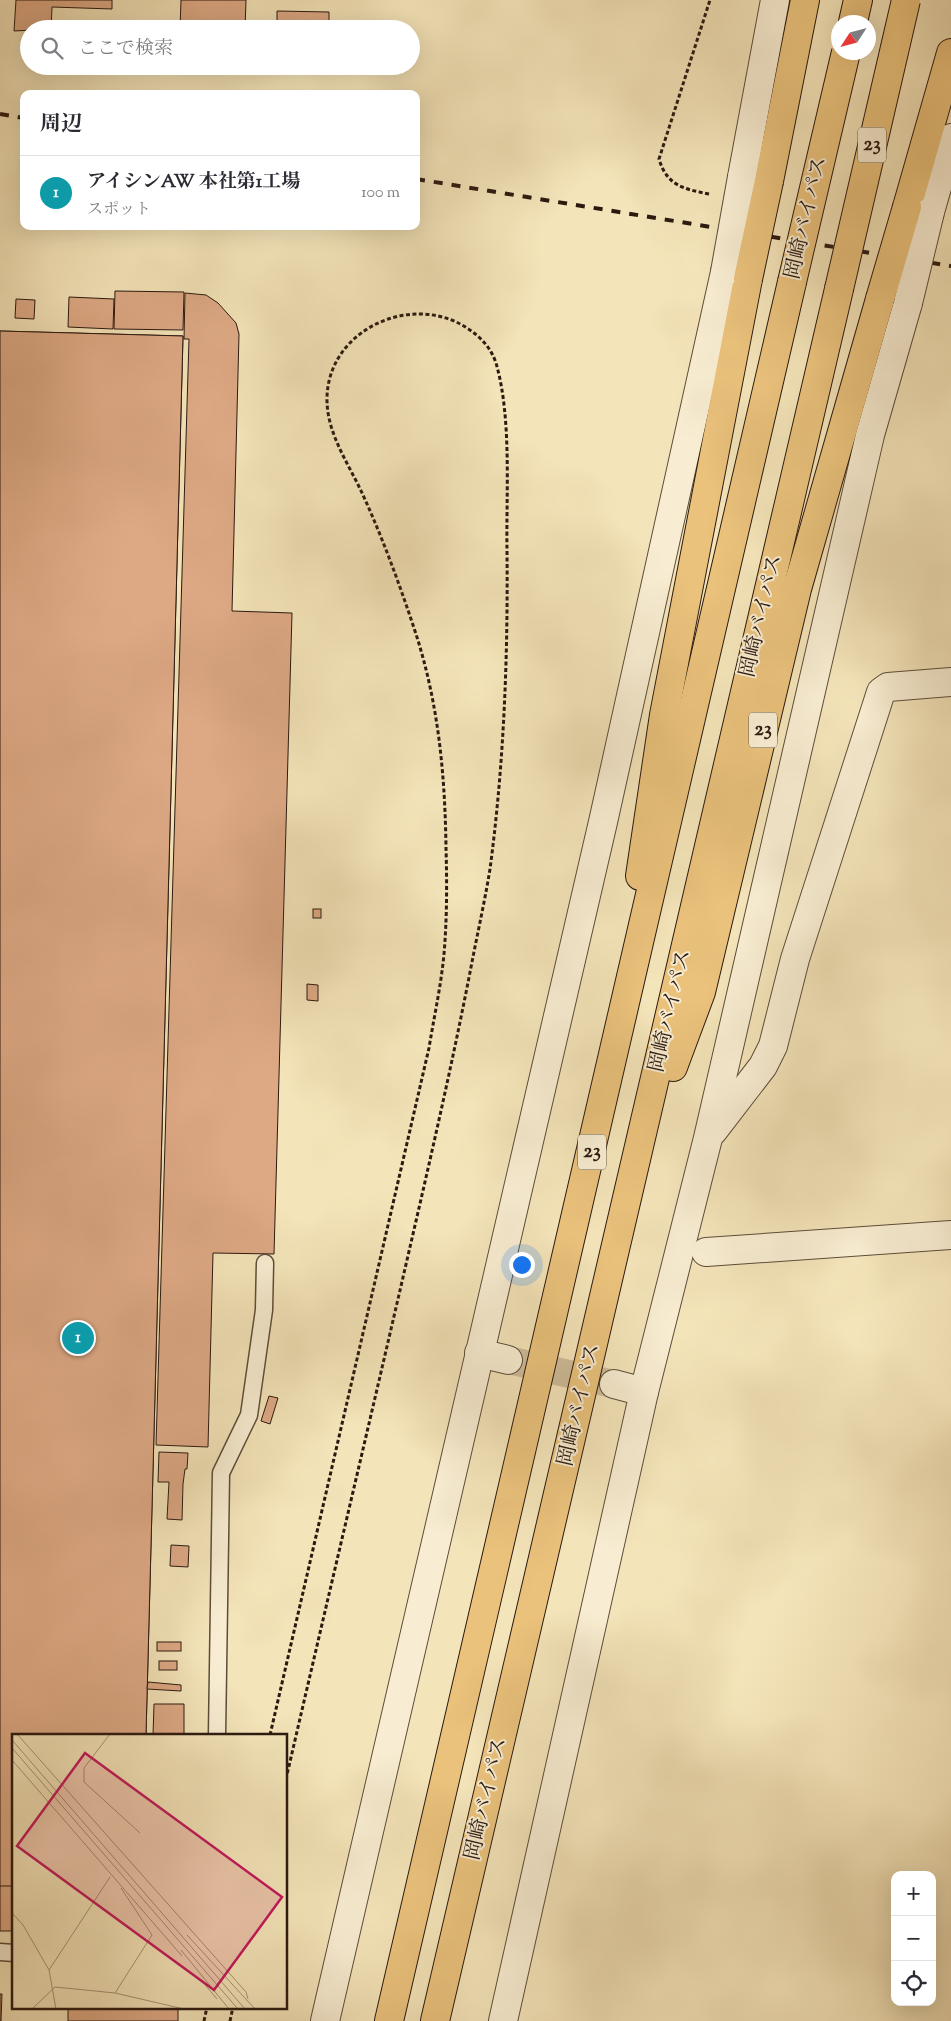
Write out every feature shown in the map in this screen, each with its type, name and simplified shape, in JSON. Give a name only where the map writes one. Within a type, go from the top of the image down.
[{"type":"highway","name":"23","points":[[631,985],[640,868],[737,276],[769,181],[805,0]]},
{"type":"highway","points":[[855,15],[858,0]]},
{"type":"highway","name":"岡崎バイパス","points":[[435,2021],[638,1157],[738,715],[906,0]]},
{"type":"highway","name":"23","points":[[638,1157],[702,992],[797,589],[880,299],[919,210],[951,53]]},
{"type":"highway","name":"岡崎バイパス","points":[[390,2021],[844,60]]},
{"type":"street","points":[[326,2021],[478,1353],[605,812],[737,276],[742,177],[774,0]]},
{"type":"street","points":[[504,2021],[644,1392],[708,1138],[870,435],[908,303],[919,210],[951,138]]},
{"type":"street","points":[[708,1138],[763,1066],[773,1046],[795,959],[881,692],[888,687],[951,682]]},
{"type":"street","points":[[706,1252],[951,1235]]},
{"type":"street","points":[[478,1353],[508,1360]]},
{"type":"street","points":[[614,1384],[644,1392]]},
{"type":"lane","points":[[217,1734],[221,1474],[249,1415],[264,1310],[265,1263]]},
{"type":"path","points":[[270,1734],[429,1048],[444,954],[446,881],[445,794],[438,720],[417,636],[393,567],[372,516],[346,457],[330,429],[327,398],[331,372],[348,345],[370,326],[397,316],[427,313],[452,319],[474,332],[492,352],[500,378],[506,432],[508,584],[506,697],[490,870],[454,1060],[288,1770]]},
{"type":"path","points":[[204,2021],[208,2008]]},
{"type":"path","points":[[230,2021],[233,2008]]},
{"type":"building","points":[[16,0],[112,0],[112,9],[52,7],[51,20],[20,20],[20,31],[14,31]]},
{"type":"building","points":[[181,0],[246,0],[245,20],[180,20]]},
{"type":"building","points":[[277,11],[329,12],[329,20],[277,20]]},
{"type":"building","points":[[115,291],[184,292],[183,330],[114,329]]},
{"type":"building","points":[[185,293],[206,295],[218,303],[236,323],[239,334],[232,611],[292,613],[274,1254],[213,1253],[208,1447],[156,1445],[189,339],[184,339]]},
{"type":"building","points":[[69,297],[114,299],[113,329],[68,327]]},
{"type":"building","points":[[16,299],[35,300],[34,319],[15,318]]},
{"type":"building","points":[[0,331],[183,336],[146,1734],[12,1734],[12,1931],[0,1931]]},
{"type":"building","points":[[0,331],[183,336],[146,1734],[12,1734],[12,1886],[0,1886]]},
{"type":"building","points":[[313,909],[321,909],[321,918],[313,918]]},
{"type":"building","points":[[307,984],[318,985],[318,1001],[307,1000]]},
{"type":"building","points":[[269,1396],[278,1398],[270,1424],[261,1421]]},
{"type":"building","points":[[159,1452],[188,1453],[187,1469],[185,1469],[183,1484],[182,1520],[167,1519],[169,1482],[158,1482]]},
{"type":"building","points":[[171,1545],[189,1546],[188,1567],[170,1566]]},
{"type":"building","points":[[157,1642],[181,1642],[181,1651],[157,1651]]},
{"type":"building","points":[[159,1661],[177,1661],[177,1670],[159,1670]]},
{"type":"building","points":[[148,1682],[181,1685],[181,1691],[147,1689]]},
{"type":"building","points":[[154,1704],[184,1704],[184,1734],[153,1734]]},
{"type":"building","points":[[0,1994],[2,1994],[1,2021],[0,2021]]},
{"type":"building","points":[[68,2008],[178,2008],[178,2021],[68,2021]]},
{"type":"tunnel","points":[[508,1360],[609,1383]]},
{"type":"railway","points":[[0,114],[20,117]]},
{"type":"railway","points":[[420,180],[951,266]]},
{"type":"place","name":"アイシンAW 本社第1工場","points":[[78,1338]]}]
